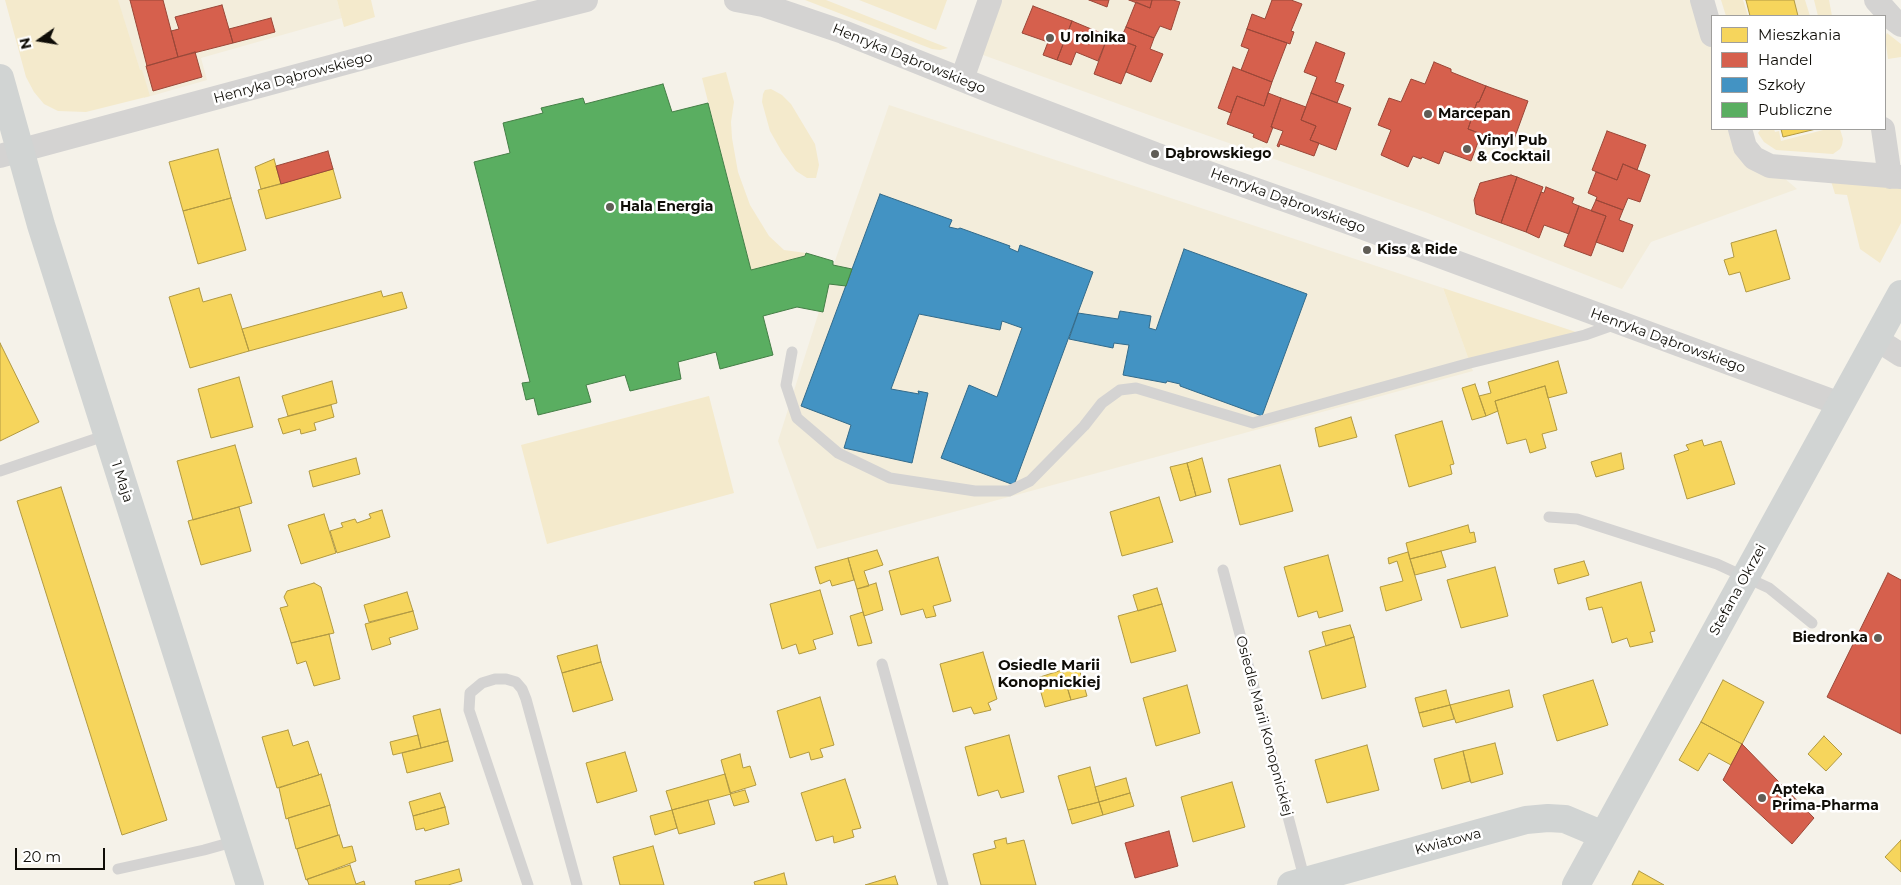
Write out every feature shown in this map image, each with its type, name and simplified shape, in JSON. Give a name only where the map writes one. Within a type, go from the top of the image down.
[{"type":"street","name":"Henryka Dąbrowskiego","points":[[10,154],[586,0]]},
{"type":"street","name":"Henryka Dąbrowskiego","points":[[736,0],[763,5],[807,19],[1155,154],[1359,226],[1840,404]]},
{"type":"street","points":[[962,79],[990,0]]},
{"type":"street","points":[[1702,0],[1711,32]]},
{"type":"street","points":[[1870,0],[1870,15]]},
{"type":"street","points":[[1876,0],[1893,19],[1901,24]]},
{"type":"street","name":"1 Maja","points":[[0,78],[10,154],[107,435],[250,885]]},
{"type":"street","points":[[1740,130],[1745,148],[1754,158],[1770,166],[1895,177],[1884,130]]},
{"type":"street","name":"Stefana Okrzei","points":[[1576,885],[1901,294]]},
{"type":"street","points":[[1876,339],[1901,354]]},
{"type":"street","name":"Kwiatowa","points":[[1298,883],[1526,820],[1565,819],[1604,835]]},
{"type":"lane","points":[[792,352],[786,385],[797,418],[838,453],[890,478],[975,491],[1009,491],[1030,481],[1084,426],[1102,403],[1120,390],[1136,388],[1253,423],[1470,363],[1585,335],[1617,323]]},
{"type":"lane","points":[[0,471],[107,435]]},
{"type":"lane","points":[[1549,518],[1577,520],[1717,564],[1769,588],[1812,623]]},
{"type":"lane","name":"Osiedle Marii Konopnickiej","points":[[1223,570],[1298,883]]},
{"type":"lane","points":[[882,664],[943,885]]},
{"type":"lane","points":[[528,885],[469,710],[470,693],[482,683],[495,679],[506,679],[516,682],[522,689],[578,885]]},
{"type":"lane","points":[[118,869],[204,850],[236,840]]},
{"type":"shaded area","points":[[5,0],[118,0],[150,96],[86,112],[58,111],[44,104],[34,92],[26,77]]},
{"type":"shaded area","points":[[116,0],[337,0],[342,18],[201,58],[207,80],[144,98]]},
{"type":"shaded area","points":[[337,0],[371,0],[375,17],[344,27]]},
{"type":"shaded area","points":[[805,0],[826,0],[948,48],[932,49]]},
{"type":"shaded area","points":[[859,0],[947,0],[936,30]]},
{"type":"shaded area","points":[[990,0],[1702,0],[1711,32],[1711,130],[1741,130],[1770,166],[1797,189],[1651,242],[1622,289],[1425,212],[972,51]]},
{"type":"shaded area","points":[[1721,0],[1743,0],[1748,15],[1726,15]]},
{"type":"shaded area","points":[[1794,0],[1805,0],[1810,15],[1798,15]]},
{"type":"shaded area","points":[[1814,0],[1829,0],[1832,15],[1818,15]]},
{"type":"shaded area","points":[[1887,33],[1901,44],[1901,57],[1888,59]]},
{"type":"shaded area","points":[[726,72],[734,102],[731,122],[738,172],[750,205],[769,236],[784,250],[806,253],[805,256],[751,270],[702,78]]},
{"type":"shaded area","points":[[771,89],[782,95],[791,104],[815,144],[819,165],[816,178],[807,178],[796,171],[770,131],[762,102],[765,90]]},
{"type":"shaded area","points":[[889,105],[1443,288],[1473,371],[817,549],[778,441],[836,258]]},
{"type":"shaded area","points":[[1760,130],[1779,131],[1781,141],[1823,130],[1840,130],[1843,139],[1840,149],[1833,154],[1776,150],[1764,142],[1758,133]]},
{"type":"shaded area","points":[[1831,181],[1901,186],[1901,223],[1880,263],[1860,249],[1847,195],[1835,194]]},
{"type":"shaded area","points":[[1443,288],[1585,335],[1470,363]]},
{"type":"shaded area","points":[[709,396],[734,493],[547,544],[521,445]]},
{"type":"building: Mieszkania","points":[[1746,0],[1794,0],[1798,15],[1750,15]]},
{"type":"building: Mieszkania","points":[[1781,130],[1812,130],[1783,137]]},
{"type":"building: Mieszkania","points":[[218,149],[231,198],[183,211],[169,162]]},
{"type":"building: Mieszkania","points":[[274,159],[281,184],[261,189],[255,167]]},
{"type":"building: Mieszkania","points":[[333,169],[341,198],[266,219],[258,190]]},
{"type":"building: Mieszkania","points":[[231,198],[246,250],[198,264],[183,211]]},
{"type":"building: Mieszkania","points":[[1776,230],[1790,279],[1746,292],[1740,272],[1729,275],[1724,260],[1734,257],[1731,243]]},
{"type":"building: Mieszkania","points":[[199,288],[203,302],[231,294],[249,351],[190,368],[169,297]]},
{"type":"building: Mieszkania","points":[[381,291],[383,297],[402,292],[407,308],[249,351],[242,329]]},
{"type":"building: Mieszkania","points":[[0,343],[39,422],[0,441]]},
{"type":"building: Mieszkania","points":[[1558,361],[1567,393],[1548,398],[1545,386],[1495,401],[1498,411],[1486,416],[1479,396],[1491,393],[1488,382]]},
{"type":"building: Mieszkania","points":[[239,377],[253,427],[211,438],[198,389]]},
{"type":"building: Mieszkania","points":[[332,381],[337,403],[288,416],[282,396]]},
{"type":"building: Mieszkania","points":[[1475,384],[1486,416],[1472,420],[1462,388]]},
{"type":"building: Mieszkania","points":[[1545,386],[1557,430],[1542,434],[1546,448],[1530,453],[1526,439],[1507,444],[1495,401]]},
{"type":"building: Mieszkania","points":[[331,405],[334,417],[314,423],[316,430],[301,434],[300,429],[283,434],[278,419]]},
{"type":"building: Mieszkania","points":[[1351,417],[1357,437],[1319,447],[1315,428]]},
{"type":"building: Mieszkania","points":[[1442,421],[1454,464],[1450,465],[1452,474],[1409,487],[1395,435]]},
{"type":"building: Mieszkania","points":[[1702,440],[1704,446],[1721,441],[1735,484],[1687,499],[1674,455],[1689,450],[1686,445]]},
{"type":"building: Mieszkania","points":[[235,445],[252,503],[193,520],[177,461]]},
{"type":"building: Mieszkania","points":[[1621,453],[1624,469],[1596,477],[1591,462]]},
{"type":"building: Mieszkania","points":[[356,458],[360,474],[313,487],[309,471]]},
{"type":"building: Mieszkania","points":[[1202,458],[1211,492],[1196,496],[1187,463]]},
{"type":"building: Mieszkania","points":[[1187,463],[1196,496],[1180,501],[1170,467]]},
{"type":"building: Mieszkania","points":[[1280,465],[1293,511],[1240,525],[1228,479]]},
{"type":"building: Mieszkania","points":[[61,487],[167,820],[122,835],[17,501]]},
{"type":"building: Mieszkania","points":[[1159,497],[1173,542],[1122,556],[1110,512]]},
{"type":"building: Mieszkania","points":[[239,507],[251,551],[201,565],[188,521]]},
{"type":"building: Mieszkania","points":[[382,510],[390,537],[337,553],[330,531],[343,527],[341,523],[355,519],[357,523],[371,518],[369,514]]},
{"type":"building: Mieszkania","points":[[324,514],[336,553],[301,564],[288,525]]},
{"type":"building: Mieszkania","points":[[1468,525],[1470,533],[1474,532],[1476,542],[1410,559],[1406,543]]},
{"type":"building: Mieszkania","points":[[877,550],[883,565],[864,571],[869,586],[857,589],[848,558]]},
{"type":"building: Mieszkania","points":[[1441,551],[1446,567],[1415,575],[1410,559]]},
{"type":"building: Mieszkania","points":[[1408,552],[1422,600],[1386,611],[1380,587],[1403,581],[1397,561],[1389,564],[1388,558]]},
{"type":"building: Mieszkania","points":[[1328,555],[1343,611],[1319,618],[1317,611],[1298,617],[1284,567]]},
{"type":"building: Mieszkania","points":[[938,557],[951,601],[933,606],[936,616],[926,618],[923,609],[901,615],[889,571]]},
{"type":"building: Mieszkania","points":[[848,558],[854,580],[832,586],[830,580],[820,584],[815,567]]},
{"type":"building: Mieszkania","points":[[1584,561],[1589,575],[1558,584],[1554,569]]},
{"type":"building: Mieszkania","points":[[1495,567],[1508,616],[1461,628],[1447,580]]},
{"type":"building: Mieszkania","points":[[1641,582],[1655,631],[1650,632],[1653,642],[1630,647],[1627,638],[1612,643],[1602,607],[1589,610],[1586,598]]},
{"type":"building: Mieszkania","points":[[314,583],[321,587],[334,633],[291,643],[280,608],[288,606],[284,597],[287,591]]},
{"type":"building: Mieszkania","points":[[876,583],[883,610],[864,616],[857,589]]},
{"type":"building: Mieszkania","points":[[1157,588],[1162,604],[1138,611],[1133,595]]},
{"type":"building: Mieszkania","points":[[820,590],[833,634],[813,640],[816,649],[799,654],[796,644],[782,649],[770,604]]},
{"type":"building: Mieszkania","points":[[407,592],[413,611],[369,622],[364,605]]},
{"type":"building: Mieszkania","points":[[1162,604],[1176,651],[1131,663],[1118,616]]},
{"type":"building: Mieszkania","points":[[413,611],[418,629],[389,638],[391,644],[372,650],[365,624]]},
{"type":"building: Mieszkania","points":[[863,612],[872,643],[858,646],[850,616]]},
{"type":"building: Mieszkania","points":[[1350,625],[1354,637],[1326,646],[1322,632]]},
{"type":"building: Mieszkania","points":[[329,634],[340,679],[314,686],[306,661],[297,664],[291,643]]},
{"type":"building: Mieszkania","points":[[1354,637],[1366,687],[1322,699],[1309,651]]},
{"type":"building: Mieszkania","points":[[597,645],[601,662],[562,673],[557,656]]},
{"type":"building: Mieszkania","points":[[983,652],[997,699],[988,703],[991,710],[974,714],[971,707],[953,712],[940,664]]},
{"type":"building: Mieszkania","points":[[601,662],[613,700],[573,712],[562,673]]},
{"type":"building: Mieszkania","points":[[1078,665],[1087,696],[1071,700],[1062,670]]},
{"type":"building: Mieszkania","points":[[1062,670],[1071,700],[1045,707],[1037,678]]},
{"type":"building: Mieszkania","points":[[1593,680],[1608,725],[1557,741],[1543,695]]},
{"type":"building: Mieszkania","points":[[1723,680],[1764,702],[1742,744],[1701,722]]},
{"type":"building: Mieszkania","points":[[1187,685],[1200,733],[1156,746],[1143,698]]},
{"type":"building: Mieszkania","points":[[1446,690],[1450,705],[1419,713],[1415,698]]},
{"type":"building: Mieszkania","points":[[1509,690],[1513,707],[1456,723],[1450,705]]},
{"type":"building: Mieszkania","points":[[820,697],[834,745],[820,749],[823,757],[811,760],[809,752],[790,758],[777,711]]},
{"type":"building: Mieszkania","points":[[1450,705],[1454,719],[1423,727],[1419,713]]},
{"type":"building: Mieszkania","points":[[440,709],[448,741],[421,748],[413,716]]},
{"type":"building: Mieszkania","points":[[1701,722],[1742,744],[1731,765],[1709,753],[1698,771],[1679,760]]},
{"type":"building: Mieszkania","points":[[288,730],[293,746],[308,741],[319,775],[277,788],[262,737]]},
{"type":"building: Mieszkania","points":[[418,735],[421,748],[393,755],[390,742]]},
{"type":"building: Mieszkania","points":[[1009,735],[1024,792],[1001,798],[998,790],[978,796],[965,747]]},
{"type":"building: Mieszkania","points":[[1824,736],[1842,754],[1826,771],[1808,754]]},
{"type":"building: Mieszkania","points":[[448,741],[453,761],[407,773],[402,753]]},
{"type":"building: Mieszkania","points":[[1495,743],[1503,774],[1471,783],[1463,751]]},
{"type":"building: Mieszkania","points":[[1367,745],[1379,790],[1327,803],[1315,760]]},
{"type":"building: Mieszkania","points":[[1463,751],[1470,781],[1442,789],[1434,759]]},
{"type":"building: Mieszkania","points":[[625,752],[637,791],[597,803],[586,763]]},
{"type":"building: Mieszkania","points":[[740,754],[743,768],[750,766],[756,785],[730,793],[721,760]]},
{"type":"building: Mieszkania","points":[[1090,767],[1099,802],[1068,810],[1058,776]]},
{"type":"building: Mieszkania","points":[[321,774],[330,805],[286,819],[279,788]]},
{"type":"building: Mieszkania","points":[[725,774],[731,794],[672,810],[666,791]]},
{"type":"building: Mieszkania","points":[[1126,778],[1130,793],[1099,802],[1095,787]]},
{"type":"building: Mieszkania","points":[[845,779],[861,828],[852,830],[854,837],[834,843],[833,836],[816,841],[801,793]]},
{"type":"building: Mieszkania","points":[[1232,782],[1245,827],[1193,842],[1181,797]]},
{"type":"building: Mieszkania","points":[[745,790],[749,802],[734,806],[730,794]]},
{"type":"building: Mieszkania","points":[[440,793],[445,807],[413,816],[409,802]]},
{"type":"building: Mieszkania","points":[[1130,793],[1134,806],[1103,815],[1099,802]]},
{"type":"building: Mieszkania","points":[[708,800],[715,824],[679,834],[672,810]]},
{"type":"building: Mieszkania","points":[[1099,802],[1103,815],[1072,824],[1068,810]]},
{"type":"building: Mieszkania","points":[[330,805],[338,835],[296,849],[288,818]]},
{"type":"building: Mieszkania","points":[[445,807],[449,824],[425,831],[424,828],[416,830],[413,816]]},
{"type":"building: Mieszkania","points":[[672,810],[677,828],[655,835],[650,816]]},
{"type":"building: Mieszkania","points":[[339,835],[343,848],[352,846],[356,861],[306,880],[297,849]]},
{"type":"building: Mieszkania","points":[[1006,838],[1007,844],[1024,840],[1036,885],[981,885],[973,854],[996,848],[994,841]]},
{"type":"building: Mieszkania","points":[[1901,840],[1901,872],[1885,857]]},
{"type":"building: Mieszkania","points":[[653,846],[664,885],[620,885],[613,857]]},
{"type":"building: Mieszkania","points":[[350,865],[356,884],[364,881],[365,885],[309,885],[307,879]]},
{"type":"building: Mieszkania","points":[[459,869],[462,881],[448,885],[416,885],[415,881]]},
{"type":"building: Mieszkania","points":[[1639,871],[1664,885],[1632,885]]},
{"type":"building: Mieszkania","points":[[784,873],[787,885],[755,885],[754,882]]},
{"type":"building: Mieszkania","points":[[895,876],[898,885],[865,885]]},
{"type":"building: Handel","points":[[130,0],[163,0],[178,57],[147,66]]},
{"type":"building: Handel","points":[[1089,0],[1109,0],[1107,7]]},
{"type":"building: Handel","points":[[1129,0],[1152,0],[1150,8]]},
{"type":"building: Handel","points":[[1152,0],[1180,2],[1171,30],[1160,26],[1154,38],[1126,27],[1136,2],[1150,8]]},
{"type":"building: Handel","points":[[1272,0],[1291,0],[1302,4],[1291,31],[1294,32],[1290,44],[1247,29],[1252,14],[1265,19]]},
{"type":"building: Handel","points":[[222,5],[233,43],[178,57],[171,31],[179,29],[175,17]]},
{"type":"building: Handel","name":"U rolnika","points":[[1033,6],[1072,21],[1057,60],[1043,55],[1048,42],[1022,33]]},
{"type":"building: Handel","points":[[271,18],[275,32],[233,43],[229,29]]},
{"type":"building: Handel","points":[[1072,21],[1108,36],[1098,61],[1076,52],[1071,65],[1057,60]]},
{"type":"building: Handel","points":[[1126,27],[1154,38],[1150,49],[1163,54],[1151,82],[1126,72],[1136,46],[1120,40]]},
{"type":"building: Handel","points":[[1247,29],[1287,43],[1272,82],[1241,70],[1249,49],[1241,46]]},
{"type":"building: Handel","points":[[1108,36],[1136,46],[1121,84],[1094,74]]},
{"type":"building: Handel","points":[[1316,42],[1345,53],[1335,82],[1344,85],[1337,103],[1311,93],[1317,77],[1304,72]]},
{"type":"building: Handel","points":[[195,52],[202,77],[153,91],[146,66]]},
{"type":"building: Handel","name":"Marcepan","points":[[1434,62],[1451,69],[1451,72],[1486,86],[1479,102],[1477,102],[1468,129],[1481,134],[1471,161],[1444,151],[1439,164],[1422,157],[1421,159],[1413,156],[1408,167],[1381,155],[1391,130],[1378,125],[1389,98],[1401,102],[1411,79],[1425,84]]},
{"type":"building: Handel","points":[[1233,67],[1272,82],[1264,106],[1237,96],[1231,113],[1218,108]]},
{"type":"building: Handel","points":[[1486,86],[1528,101],[1512,145],[1468,129],[1477,102],[1479,102]]},
{"type":"building: Handel","points":[[1268,93],[1281,98],[1267,143],[1253,137],[1254,134],[1227,124],[1237,96],[1264,106]]},
{"type":"building: Handel","points":[[1311,93],[1351,108],[1336,150],[1310,140],[1316,126],[1301,120]]},
{"type":"building: Handel","points":[[1281,98],[1306,107],[1301,120],[1316,126],[1310,140],[1319,143],[1314,156],[1280,144],[1279,147],[1277,146],[1283,131],[1271,127]]},
{"type":"building: Handel","points":[[1607,131],[1646,145],[1637,170],[1623,164],[1617,180],[1592,170]]},
{"type":"building: Handel","points":[[328,151],[333,169],[281,184],[276,166]]},
{"type":"building: Handel","points":[[1623,164],[1650,175],[1640,202],[1628,198],[1623,210],[1596,200],[1597,197],[1588,193],[1596,172],[1617,180]]},
{"type":"building: Handel","points":[[1511,175],[1517,177],[1501,223],[1476,214],[1474,200],[1480,183]]},
{"type":"building: Handel","points":[[1517,177],[1543,187],[1526,232],[1501,223]]},
{"type":"building: Handel","points":[[1546,187],[1574,198],[1572,203],[1579,206],[1569,234],[1544,225],[1539,238],[1526,232],[1541,192],[1544,193]]},
{"type":"building: Handel","points":[[1596,200],[1623,210],[1619,220],[1633,225],[1623,252],[1596,242],[1606,216],[1591,211]]},
{"type":"building: Handel","points":[[1579,206],[1606,216],[1591,256],[1564,246]]},
{"type":"building: Handel","name":"Biedronka","points":[[1888,573],[1901,580],[1901,734],[1827,697]]},
{"type":"building: Handel","points":[[1742,744],[1814,818],[1792,844],[1723,780]]},
{"type":"building: Handel","points":[[1169,831],[1178,866],[1135,878],[1125,843]]},
{"type":"building: Szkoły","points":[[880,194],[952,220],[949,227],[960,228],[1010,246],[1009,248],[1018,252],[1020,245],[1093,272],[1014,485],[941,458],[969,385],[997,397],[1022,328],[1002,321],[1000,330],[919,314],[891,389],[919,394],[918,391],[928,393],[912,463],[844,448],[851,425],[801,406]]},
{"type":"building: Szkoły","points":[[1184,249],[1307,294],[1262,416],[1180,386],[1180,384],[1123,375],[1129,345],[1114,343],[1113,348],[1069,339],[1078,313],[1118,319],[1120,311],[1151,316],[1149,328],[1156,330]]},
{"type":"building: Publiczne","name":"Hala Energia","points":[[663,84],[672,112],[708,103],[751,270],[805,256],[806,253],[833,261],[833,265],[852,269],[846,286],[829,284],[823,312],[797,307],[763,316],[773,355],[720,369],[716,352],[678,362],[681,379],[630,391],[625,375],[586,385],[591,402],[538,415],[534,398],[526,400],[522,383],[530,382],[474,162],[510,153],[503,123],[543,113],[541,108],[583,98],[585,104]]},
{"type":"place","name":"U rolnika","points":[[1050,38]]},
{"type":"place","name":"Marcepan","points":[[1428,114]]},
{"type":"place","name":"Vinyl Pub & Cocktail","points":[[1467,149]]},
{"type":"place","name":"Dąbrowskiego","points":[[1155,154]]},
{"type":"place","name":"Hala Energia","points":[[610,207]]},
{"type":"place","name":"Kiss & Ride","points":[[1367,250]]},
{"type":"place","name":"Biedronka","points":[[1878,638]]},
{"type":"place","name":"Apteka Prima-Pharma","points":[[1762,798]]},
{"type":"district","name":"Osiedle Marii Konopnickiej","points":[[1049,674]]}]
